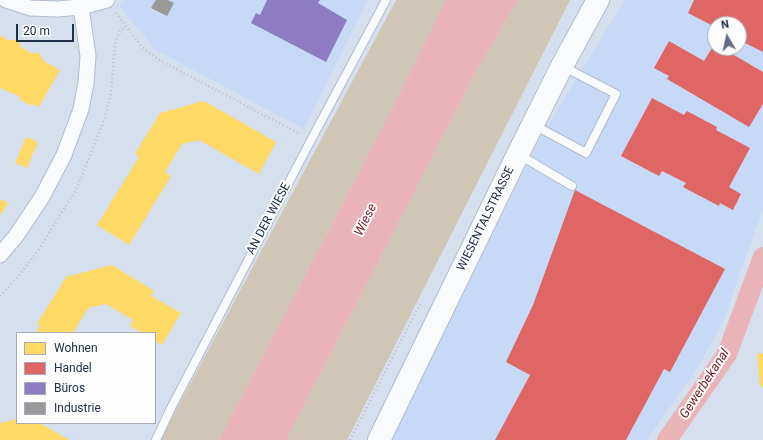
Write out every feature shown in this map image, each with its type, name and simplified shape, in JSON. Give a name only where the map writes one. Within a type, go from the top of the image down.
[{"type":"main road","name":"WIESENTALSTRASSE","points":[[379,440],[518,154],[562,66],[598,0]]},
{"type":"street","points":[[6,0],[30,8],[57,9],[81,8],[107,0]]},
{"type":"street","points":[[0,255],[16,236],[42,197],[64,155],[80,109],[86,83],[88,56],[81,8]]},
{"type":"lane","name":"AN DER WIESE","points":[[156,440],[174,401],[310,140],[386,0]]},
{"type":"lane","points":[[533,124],[586,153],[616,94],[562,66]]},
{"type":"lane","points":[[518,154],[572,186]]},
{"type":"path","points":[[107,0],[142,47],[159,60],[310,140]]},
{"type":"shaded area","points":[[125,0],[368,0],[304,129],[156,50],[118,5]]},
{"type":"shaded area","points":[[396,0],[446,0],[389,115],[219,440],[160,440]]},
{"type":"shaded area","points":[[518,0],[570,0],[347,440],[286,440],[478,68]]},
{"type":"shaded area","points":[[625,0],[763,0],[763,209],[723,322],[698,367],[647,440],[391,440],[543,133]]},
{"type":"water","name":"Wiese","points":[[446,0],[518,0],[478,68],[286,440],[219,440],[389,115]]},
{"type":"building: Wohnen","points":[[0,35],[8,40],[16,40],[21,47],[31,53],[39,53],[44,61],[60,70],[39,107],[33,104],[32,106],[19,99],[21,97],[0,88]]},
{"type":"building: Wohnen","points":[[204,101],[276,142],[259,174],[199,140],[182,144],[165,172],[171,176],[129,245],[97,225],[139,157],[135,154],[160,113]]},
{"type":"building: Wohnen","points":[[26,137],[38,142],[27,168],[15,163]]},
{"type":"building: Wohnen","points":[[0,199],[8,203],[0,216]]},
{"type":"building: Wohnen","points":[[112,265],[154,291],[151,296],[181,313],[162,345],[156,342],[156,332],[140,332],[130,326],[133,320],[106,304],[88,308],[74,332],[37,332],[40,326],[37,324],[66,277]]},
{"type":"building: Wohnen","points":[[763,353],[763,386],[760,387],[757,354]]},
{"type":"building: Wohnen","points":[[16,419],[16,424],[42,424],[69,440],[0,440],[0,423]]},
{"type":"building: Handel","points":[[694,0],[763,0],[763,52],[747,44],[747,16],[707,16],[707,23],[688,13]]},
{"type":"building: Handel","points":[[669,41],[704,61],[707,56],[736,56],[763,72],[763,104],[749,127],[667,79],[669,76],[654,68]]},
{"type":"building: Handel","points":[[652,98],[684,115],[687,111],[717,127],[716,130],[750,148],[729,187],[741,194],[733,210],[720,203],[719,206],[683,187],[686,183],[662,171],[659,176],[621,156]]},
{"type":"building: Handel","points":[[575,190],[725,269],[670,372],[664,369],[626,440],[495,440],[530,375],[506,362],[533,305]]},
{"type":"building: Büros","points":[[267,0],[320,0],[318,3],[347,20],[326,62],[251,23],[256,13],[260,15]]},
{"type":"building: Industrie","points":[[156,0],[168,0],[174,3],[167,16],[151,8]]},
{"type":"waterway","name":"Gewerbekanal","points":[[667,440],[727,354],[763,257]]}]
